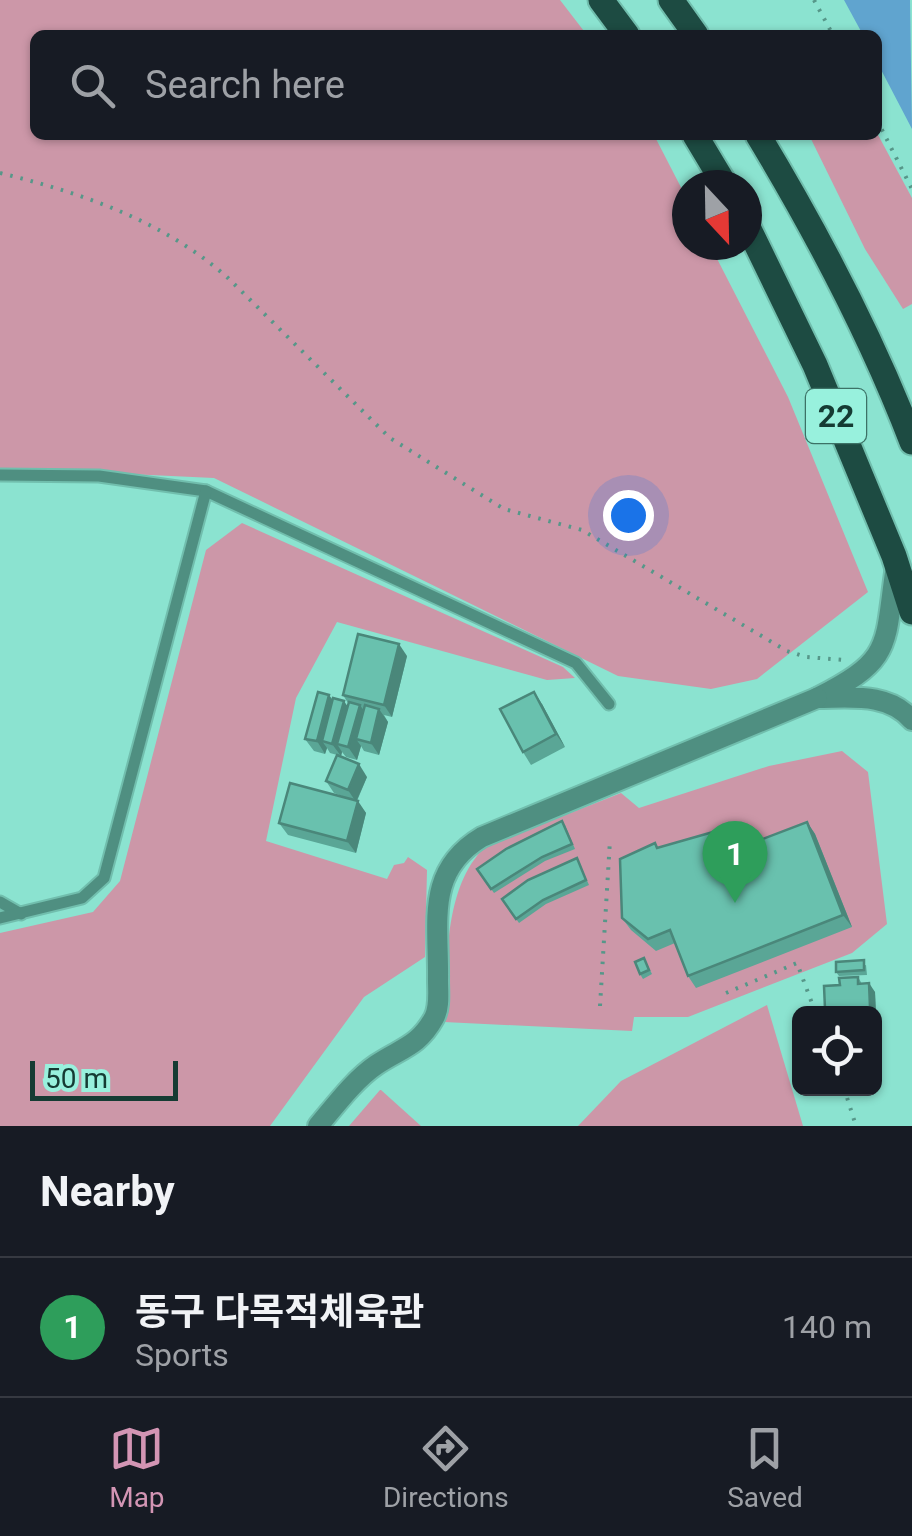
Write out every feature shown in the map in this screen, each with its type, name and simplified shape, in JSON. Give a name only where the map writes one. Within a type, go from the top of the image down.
[{"type":"main road","points":[[601,0],[623,30]]},
{"type":"main road","points":[[672,0],[693,30]]},
{"type":"main road","points":[[699,140],[716,170]]},
{"type":"main road","name":"22","points":[[761,140],[812,224],[912,442]]},
{"type":"main road","name":"22","points":[[762,257],[815,365],[897,564],[912,612]]},
{"type":"street","points":[[318,1126],[375,1066],[407,1050],[426,1031],[437,1012],[440,894],[444,874],[462,849],[856,678],[874,663],[885,642],[897,564]]},
{"type":"street","points":[[817,698],[882,699],[904,710],[912,720]]},
{"type":"lane","points":[[0,475],[99,476],[206,491],[576,663],[609,704]]},
{"type":"lane","points":[[0,918],[82,898],[104,878],[206,491]]},
{"type":"lane","points":[[0,902],[20,914]]},
{"type":"path","points":[[814,0],[831,30]]},
{"type":"path","points":[[882,130],[912,189]]},
{"type":"path","points":[[0,173],[144,220],[188,248],[228,278],[390,438],[489,500],[516,514],[562,522],[582,530],[788,652],[874,663]]},
{"type":"path","points":[[600,1006],[610,840]]},
{"type":"path","points":[[726,993],[798,963],[813,1006]]},
{"type":"path","points":[[847,1096],[856,1126]]},
{"type":"shaded area","points":[[0,0],[560,0],[583,30],[30,30],[30,140],[657,140],[672,170],[672,260],[718,260],[788,397],[868,592],[757,679],[711,689],[618,676],[214,478],[0,468]]},
{"type":"shaded area","points":[[811,140],[881,140],[912,198],[912,304],[903,309],[865,249]]},
{"type":"shaded area","points":[[242,523],[563,667],[575,678],[547,680],[337,622],[296,698],[266,841],[387,879],[394,865],[404,863],[408,857],[427,870],[425,957],[364,997],[270,1126],[0,1126],[0,933],[93,912],[120,881],[206,550]]},
{"type":"shaded area","points":[[842,751],[868,772],[887,924],[852,953],[688,1017],[634,1017],[632,1031],[444,1022],[454,906],[471,864],[485,847],[621,793],[639,808],[769,766]]},
{"type":"shaded area","points":[[767,1005],[803,1126],[578,1126],[621,1081]]},
{"type":"shaded area","points":[[381,1090],[421,1126],[349,1126]]},
{"type":"water","points":[[844,0],[910,0],[912,129],[882,72],[882,30],[860,30]]},
{"type":"building","points":[[358,634],[399,644],[384,705],[343,695]]},
{"type":"building","points":[[318,692],[329,695],[317,741],[305,739]]},
{"type":"building","points":[[534,692],[556,734],[523,752],[500,709]]},
{"type":"building","points":[[333,698],[344,701],[332,744],[322,741]]},
{"type":"building","points":[[349,702],[360,705],[348,747],[337,744]]},
{"type":"building","points":[[365,705],[379,709],[371,743],[356,739]]},
{"type":"building","points":[[337,755],[359,764],[348,790],[326,781]]},
{"type":"building","points":[[290,783],[358,801],[347,841],[279,823]]},
{"type":"building","points":[[562,821],[572,844],[542,857],[491,889],[477,869],[506,849]]},
{"type":"building","points":[[807,822],[843,915],[688,976],[670,930],[648,939],[622,918],[620,859],[655,843],[657,848],[734,826],[747,845]]},
{"type":"building","points":[[577,858],[586,880],[543,900],[516,919],[502,899],[528,880]]},
{"type":"building","points":[[644,958],[649,970],[640,974],[635,962]]},
{"type":"building","points":[[864,960],[864,970],[836,972],[836,962]]},
{"type":"building","points":[[858,977],[858,984],[869,983],[870,1006],[825,1006],[824,986],[840,985],[839,978]]},
{"type":"place","name":"동구 다목적체육관","points":[[735,903]]}]
